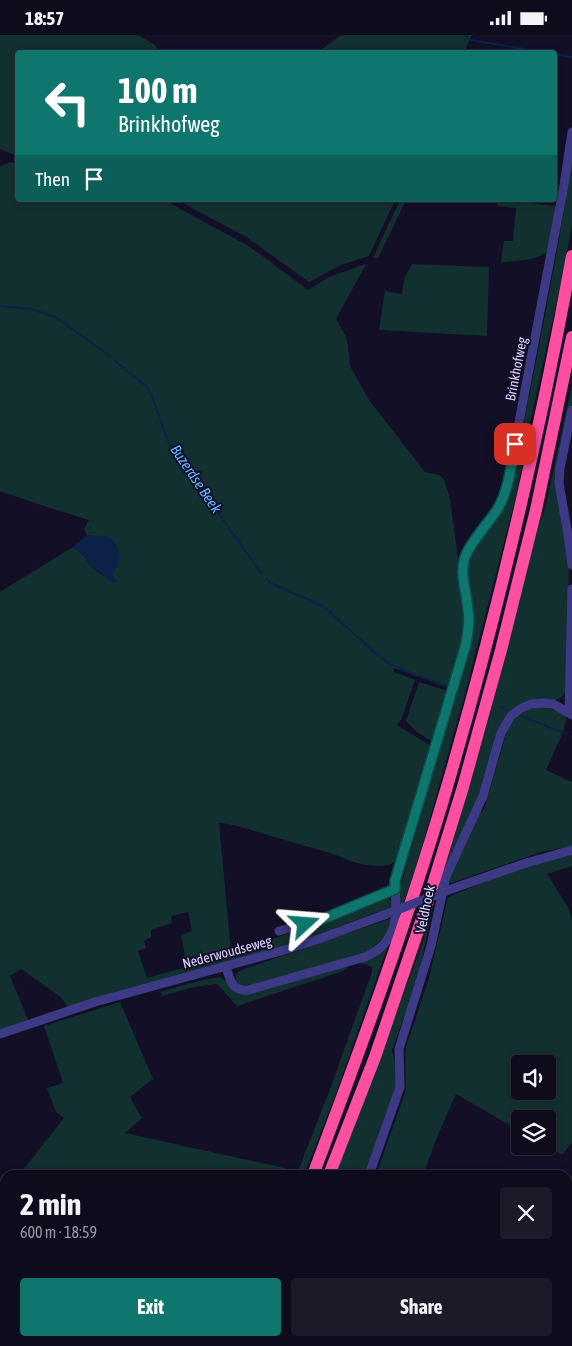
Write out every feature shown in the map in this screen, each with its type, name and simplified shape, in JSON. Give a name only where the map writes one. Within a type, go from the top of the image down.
[{"type":"highway","points":[[314,1170],[360,1050],[406,917],[449,781],[520,513],[572,256]]},
{"type":"highway","points":[[331,1170],[375,1057],[426,907],[463,787],[502,650],[531,529],[572,337]]},
{"type":"street","name":"Brinkhofweg","points":[[226,967],[234,986],[238,990],[243,990],[365,957],[378,949],[390,937],[396,916],[395,881],[466,644],[469,625],[462,573],[465,558],[498,508],[508,480],[564,185],[572,132]]},
{"type":"street","points":[[572,410],[560,467],[560,483],[572,565]]},
{"type":"street","name":"Veldhoek","points":[[371,1170],[400,1087],[400,1049],[431,946],[446,876],[483,796],[501,733],[511,716],[531,704],[553,704],[570,714],[572,589]]},
{"type":"street","name":"Nederwoudseweg","points":[[0,1034],[95,1002],[226,967],[316,940],[526,863],[572,850]]},
{"type":"street","points":[[280,931],[318,921],[395,889]]},
{"type":"green space","points":[[0,35],[138,35],[155,45],[159,50],[15,50],[15,155],[0,149]]},
{"type":"green space","points":[[341,35],[472,35],[465,50],[321,50]]},
{"type":"green space","points":[[572,160],[572,224],[516,496],[465,694],[422,847],[400,912],[399,893],[456,691],[473,614],[468,576],[469,564],[474,551],[504,506],[509,494],[551,286]]},
{"type":"green space","points":[[10,162],[15,163],[15,202],[168,202],[245,244],[308,290],[329,277],[366,264],[336,319],[346,337],[350,366],[369,400],[425,472],[439,475],[443,478],[450,499],[459,566],[459,582],[465,614],[465,627],[461,645],[449,688],[394,668],[394,672],[415,680],[401,720],[397,725],[431,746],[398,859],[395,862],[384,866],[361,864],[245,828],[219,823],[231,953],[304,930],[385,896],[394,906],[275,950],[68,1008],[62,998],[21,969],[10,976],[29,1022],[0,1031],[0,592],[73,547],[84,556],[91,567],[104,576],[113,575],[113,571],[118,565],[93,536],[87,535],[84,529],[89,520],[0,491],[0,166]],"holes":[[[188,912],[192,931],[181,935],[187,967],[147,978],[138,951],[146,948],[144,941],[151,937],[151,930],[172,923],[171,916]]]},
{"type":"green space","points":[[181,202],[394,202],[369,256],[341,265],[309,282],[248,238]]},
{"type":"green space","points":[[399,202],[405,202],[378,258],[373,258]]},
{"type":"green space","points":[[498,202],[517,202],[556,206],[548,251],[532,259],[501,262],[504,241],[513,241],[516,208],[497,206]]},
{"type":"green space","points":[[412,264],[489,267],[487,336],[379,330],[385,291],[402,294],[404,279]]},
{"type":"green space","points":[[572,384],[572,401],[556,474],[569,551],[566,691],[557,700],[534,702],[512,713],[435,898],[488,722],[537,531],[545,509]]},
{"type":"green space","points":[[419,682],[448,691],[433,742],[417,732],[406,721]]},
{"type":"green space","points":[[539,707],[547,707],[567,716],[563,732],[546,770],[572,782],[572,846],[541,852],[448,884],[451,871],[476,816],[484,809],[508,728],[521,714]]},
{"type":"green space","points":[[572,854],[572,866],[547,874],[568,907],[572,920],[572,1142],[562,1155],[556,1151],[556,1110],[511,1110],[511,1126],[456,1094],[425,1170],[378,1170],[405,1093],[406,1047],[429,978],[448,897],[528,864]]},
{"type":"green space","points":[[434,902],[417,982],[392,1050],[398,1084],[369,1170],[337,1170],[421,947]]},
{"type":"green space","points":[[392,918],[386,935],[366,953],[244,986],[238,984],[236,980],[236,975],[239,971]]},
{"type":"green space","points":[[387,948],[335,1096],[306,1170],[298,1170],[372,972],[372,967],[358,963]]},
{"type":"green space","points":[[344,965],[348,968],[343,971],[237,1006],[217,984],[194,987],[162,996],[160,992],[202,980],[222,978],[240,994]]},
{"type":"green space","points":[[120,1002],[153,1079],[130,1097],[142,1118],[125,1133],[293,1170],[23,1170],[64,1118],[56,1112],[47,1088],[63,1083],[44,1026]]},
{"type":"water","points":[[87,535],[104,536],[112,540],[118,547],[120,555],[113,575],[117,581],[113,583],[91,567],[84,556],[73,547]]},
{"type":"waterway","points":[[465,35],[468,38]]},
{"type":"waterway","points":[[471,40],[529,50]]},
{"type":"waterway","points":[[557,54],[572,57]]},
{"type":"waterway","name":"Buzerdse Beek","points":[[0,306],[32,309],[57,318],[111,357]]},
{"type":"waterway","name":"Buzerdse Beek","points":[[115,361],[146,386],[151,394],[169,443],[175,453],[262,574]]},
{"type":"waterway","name":"Buzerdse Beek","points":[[266,578],[270,583],[323,606],[372,650],[396,667]]},
{"type":"waterway","name":"Buzerdse Beek","points":[[399,668],[415,675]]},
{"type":"waterway","name":"Buzerdse Beek","points":[[419,676],[449,687]]},
{"type":"waterway","name":"Buzerdse Beek","points":[[501,707],[507,710]]},
{"type":"waterway","name":"Buzerdse Beek","points":[[519,715],[566,734]]},
{"type":"route","points":[[305,924],[318,921],[395,889],[395,881],[466,644],[469,625],[462,573],[465,558],[498,508],[504,495],[515,444]]}]
